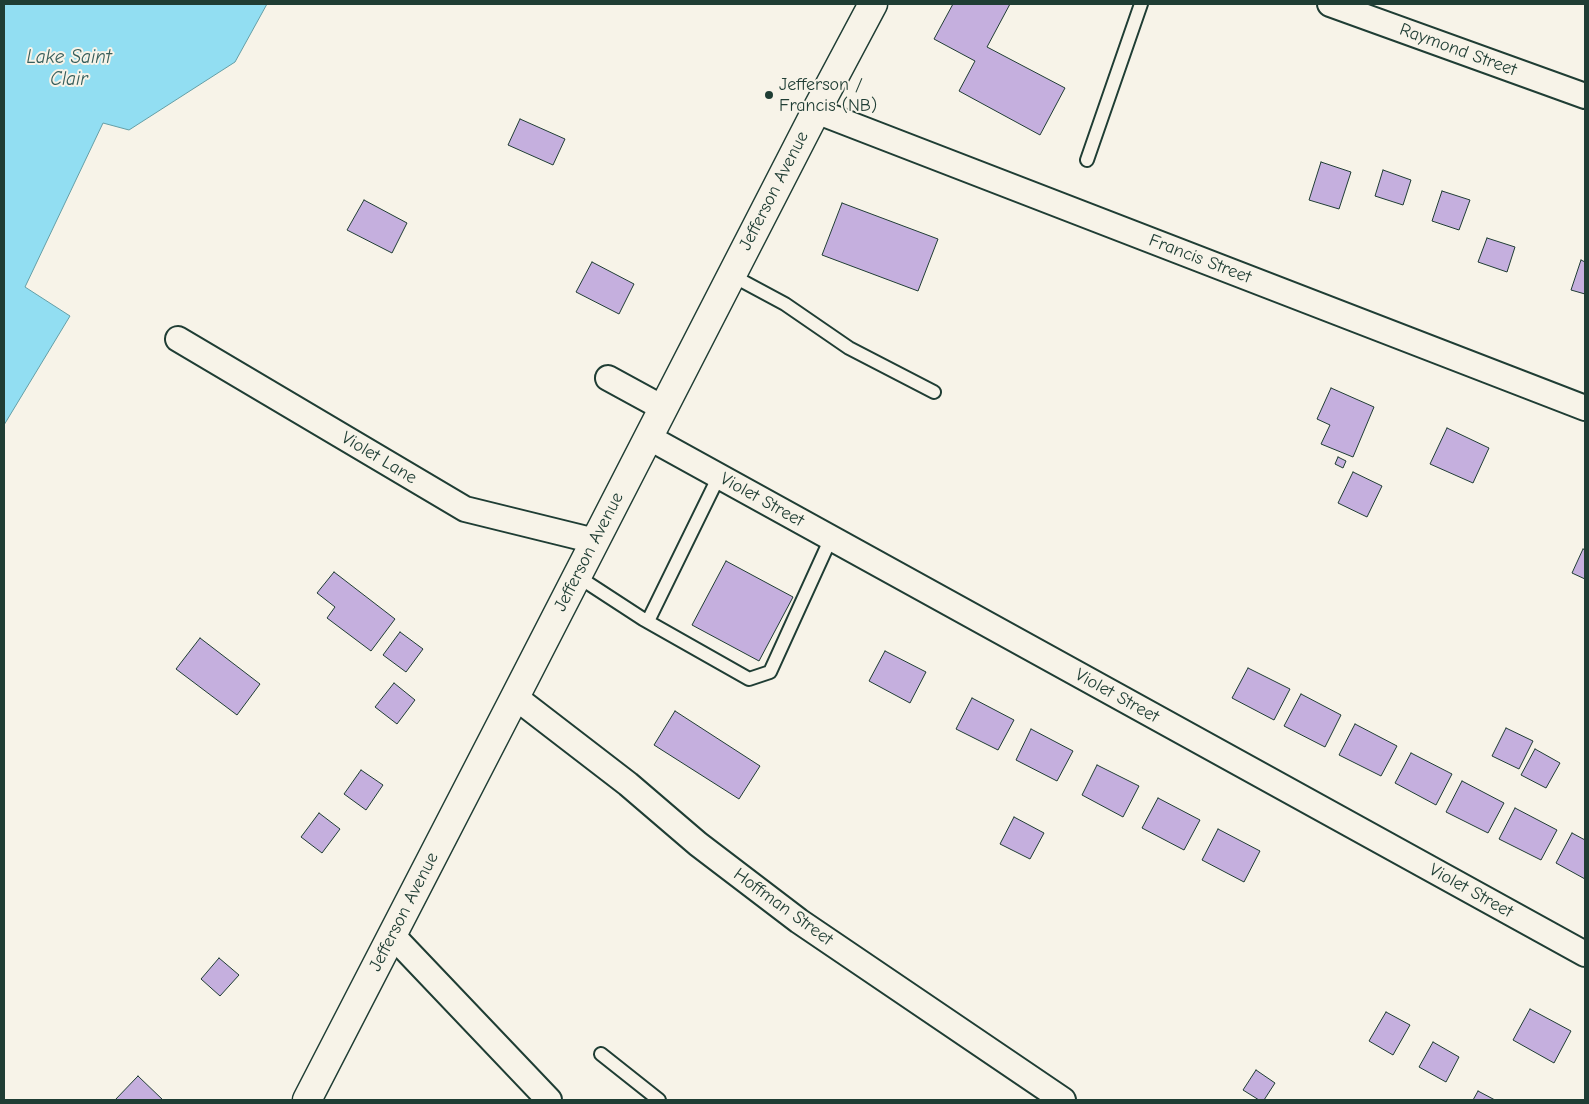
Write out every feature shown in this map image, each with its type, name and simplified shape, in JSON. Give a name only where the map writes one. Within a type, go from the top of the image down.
[{"type":"main road","name":"Jefferson Avenue","points":[[307,1100],[731,275],[873,4]]},
{"type":"street","name":"Raymond Street","points":[[1330,4],[1585,96]]},
{"type":"street","name":"Francis Street","points":[[816,111],[1585,408]]},
{"type":"street","name":"Violet Lane","points":[[178,339],[465,509],[595,541]]},
{"type":"street","points":[[608,378],[663,408]]},
{"type":"street","name":"Violet Street","points":[[648,437],[1585,954]]},
{"type":"street","name":"Hoffman Street","points":[[515,697],[628,784],[698,844],[798,921],[1063,1100]]},
{"type":"street","points":[[392,935],[549,1100]]},
{"type":"lane","points":[[1087,160],[1142,4]]},
{"type":"lane","points":[[731,275],[785,304],[849,348],[934,392]]},
{"type":"lane","points":[[648,621],[719,476]]},
{"type":"lane","points":[[577,576],[648,621],[748,678],[770,672],[831,538]]},
{"type":"lane","points":[[600,1054],[659,1100]]},
{"type":"water","name":"Lake Saint Clair","points":[[4,4],[267,4],[235,62],[129,130],[103,123],[25,287],[70,316],[4,425]]},
{"type":"building","points":[[953,4],[1010,4],[987,47],[1065,88],[1040,135],[959,91],[975,61],[934,39]]},
{"type":"building","points":[[520,119],[565,139],[553,165],[508,145]]},
{"type":"building","points":[[1321,162],[1351,172],[1339,209],[1309,200]]},
{"type":"building","points":[[1383,170],[1411,180],[1403,205],[1375,196]]},
{"type":"building","points":[[1442,191],[1470,200],[1459,230],[1432,221]]},
{"type":"building","points":[[364,200],[407,223],[392,253],[347,230]]},
{"type":"building","points":[[842,203],[938,239],[918,291],[822,255]]},
{"type":"building","points":[[1487,238],[1515,247],[1507,272],[1478,262]]},
{"type":"building","points":[[1581,260],[1585,262],[1585,294],[1571,290]]},
{"type":"building","points":[[592,262],[634,284],[619,314],[576,292]]},
{"type":"building","points":[[1331,388],[1374,407],[1353,457],[1321,444],[1330,425],[1317,419]]},
{"type":"building","points":[[1447,428],[1489,448],[1473,483],[1430,464]]},
{"type":"building","points":[[1338,457],[1346,461],[1343,468],[1335,464]]},
{"type":"building","points":[[1353,472],[1382,486],[1367,517],[1338,503]]},
{"type":"building","points":[[1583,549],[1585,550],[1585,579],[1572,573]]},
{"type":"building","points":[[726,561],[793,597],[759,661],[692,625]]},
{"type":"building","points":[[334,572],[395,619],[371,651],[327,618],[335,607],[317,593]]},
{"type":"building","points":[[400,632],[423,649],[406,672],[383,655]]},
{"type":"building","points":[[200,638],[260,684],[237,715],[176,669]]},
{"type":"building","points":[[885,651],[926,672],[910,703],[869,681]]},
{"type":"building","points":[[1248,668],[1290,689],[1274,720],[1232,698]]},
{"type":"building","points":[[394,683],[415,700],[397,724],[375,707]]},
{"type":"building","points":[[1301,694],[1341,715],[1325,747],[1284,726]]},
{"type":"building","points":[[972,698],[1014,720],[998,750],[956,729]]},
{"type":"building","points":[[675,711],[760,766],[739,799],[654,745]]},
{"type":"building","points":[[1355,724],[1397,746],[1381,776],[1339,755]]},
{"type":"building","points":[[1506,728],[1533,741],[1519,769],[1492,756]]},
{"type":"building","points":[[1031,729],[1073,751],[1057,781],[1016,760]]},
{"type":"building","points":[[1535,749],[1560,763],[1546,788],[1521,775]]},
{"type":"building","points":[[1411,753],[1452,774],[1436,805],[1395,783]]},
{"type":"building","points":[[1097,765],[1139,786],[1123,817],[1082,795]]},
{"type":"building","points":[[361,770],[383,785],[366,810],[344,794]]},
{"type":"building","points":[[1462,781],[1504,803],[1488,833],[1446,812]]},
{"type":"building","points":[[1158,798],[1200,820],[1184,850],[1142,828]]},
{"type":"building","points":[[1515,808],[1557,830],[1541,860],[1499,839]]},
{"type":"building","points":[[319,813],[340,829],[322,853],[301,837]]},
{"type":"building","points":[[1014,817],[1044,833],[1030,859],[1000,844]]},
{"type":"building","points":[[1218,829],[1260,851],[1244,882],[1202,860]]},
{"type":"building","points":[[1572,833],[1585,840],[1585,879],[1556,863]]},
{"type":"building","points":[[219,958],[239,975],[220,996],[201,979]]},
{"type":"building","points":[[1530,1009],[1571,1031],[1554,1063],[1513,1040]]},
{"type":"building","points":[[1386,1012],[1410,1025],[1393,1055],[1369,1041]]},
{"type":"building","points":[[1433,1042],[1459,1057],[1446,1082],[1419,1067]]},
{"type":"building","points":[[1256,1070],[1275,1083],[1264,1100],[1259,1100],[1243,1090]]},
{"type":"building","points":[[138,1076],[163,1100],[115,1100]]},
{"type":"building","points":[[1478,1091],[1495,1100],[1473,1100]]},
{"type":"place","name":"Jefferson / Francis (NB)","points":[[769,95]]}]
